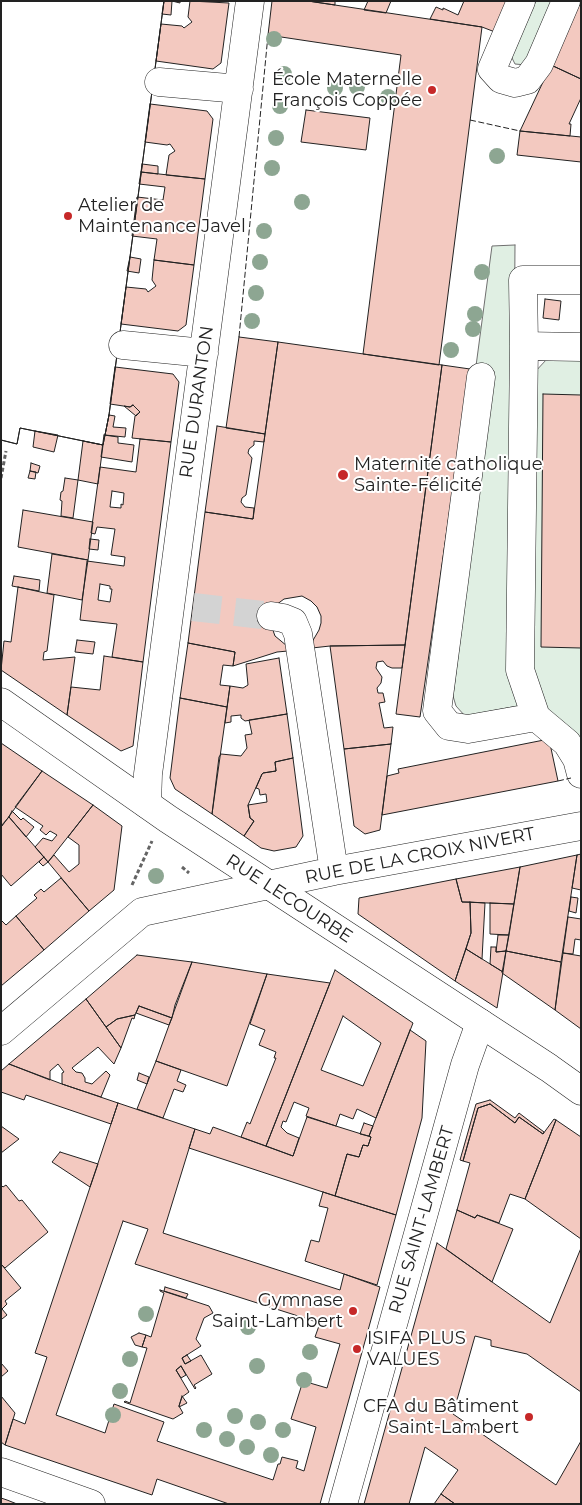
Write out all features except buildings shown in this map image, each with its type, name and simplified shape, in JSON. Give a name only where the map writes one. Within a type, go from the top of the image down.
[{"type":"street","name":"RUE DURANTON","points":[[147,804],[148,774],[182,606],[204,353],[250,1]]},
{"type":"street","points":[[521,1],[492,69],[501,79],[515,83],[527,80],[539,64],[566,1]]},
{"type":"street","points":[[160,82],[239,89]]},
{"type":"street","points":[[581,280],[523,280],[524,346],[520,670],[536,717],[567,743],[577,759],[581,774]]},
{"type":"street","points":[[123,345],[204,353]]},
{"type":"street","points":[[524,346],[581,347]]},
{"type":"street","points":[[481,377],[437,711],[449,726],[468,729],[536,717]]},
{"type":"street","points":[[271,616],[293,622],[298,634],[334,871]]},
{"type":"street","name":"RUE LECOURBE","points":[[1,702],[147,804],[549,1068],[581,1091]]},
{"type":"street","name":"RUE DE LA CROIX NIVERT","points":[[1,1031],[142,912],[334,871],[581,826]]},
{"type":"street","name":"RUE SAINT-LAMBERT","points":[[343,1504],[462,1075],[480,1023]]},
{"type":"street","points":[[1,1472],[91,1504]]},
{"type":"path","points":[[1,478],[6,451]]},
{"type":"path","points":[[142,912],[128,894],[154,837]]},
{"type":"green space","points":[[536,1],[555,1],[526,65],[515,64],[511,56]]},
{"type":"green space","points":[[515,245],[512,659],[523,705],[465,716],[456,706],[453,696],[494,371],[476,366],[492,246]]},
{"type":"green space","points":[[581,354],[581,751],[547,714],[533,689],[533,374],[547,359]]},
{"type":"tunnel","points":[[193,607],[271,616]]},
{"type":"fence","points":[[239,337],[268,35]]},
{"type":"fence","points":[[470,120],[520,131]]},
{"type":"fence","points":[[558,781],[571,778]]},
{"type":"place","name":"École Maternelle François Coppée","points":[[432,90]]},
{"type":"place","name":"Atelier de Maintenance Javel","points":[[68,216]]},
{"type":"place","name":"Maternité catholique Sainte-Félicité","points":[[343,475]]},
{"type":"place","name":"Gymnase Saint-Lambert","points":[[353,1311]]},
{"type":"place","name":"ISIFA PLUS VALUES","points":[[357,1349]]},
{"type":"place","name":"CFA du Bâtiment Saint-Lambert","points":[[529,1417]]}]
